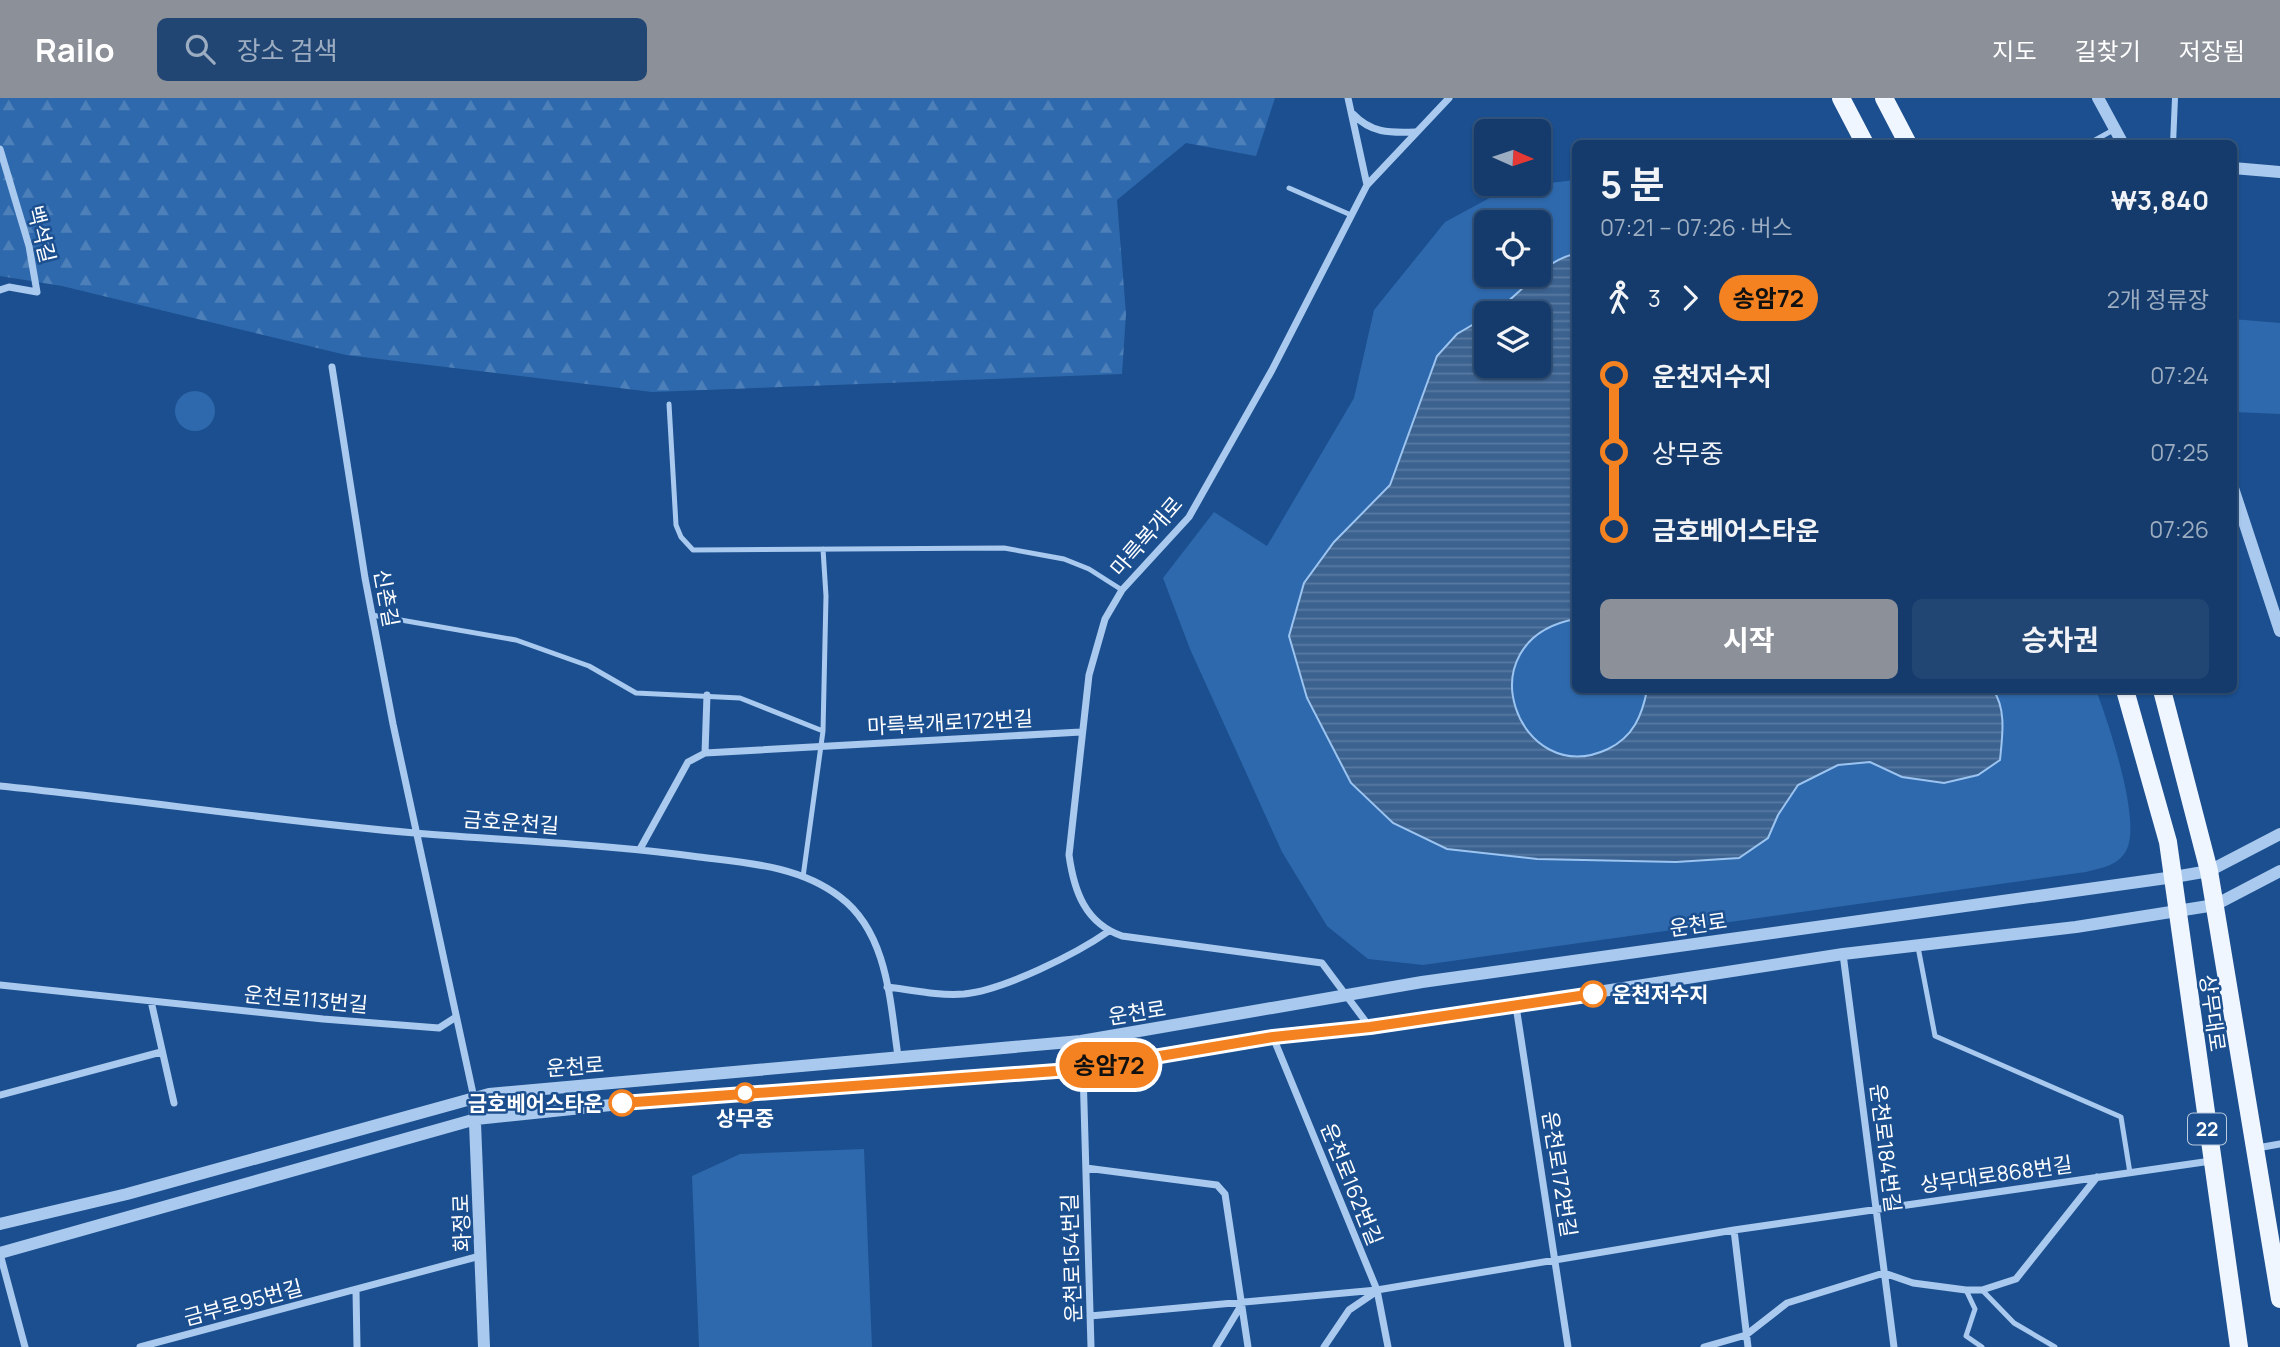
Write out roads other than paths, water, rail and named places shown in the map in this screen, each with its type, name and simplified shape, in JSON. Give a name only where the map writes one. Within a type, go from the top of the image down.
[{"type":"main road","points":[[1841,98],[1863,140]]},
{"type":"main road","points":[[1885,98],[1906,140]]},
{"type":"main road","name":"상무대로","points":[[2126,693],[2159,802],[2174,877],[2211,1161],[2239,1347]]},
{"type":"main road","name":"상무대로","points":[[2163,693],[2209,871],[2280,1299]]},
{"type":"street","points":[[1348,98],[1367,185]]},
{"type":"street","name":"마륵복개로","points":[[1109,931],[1090,915],[1072,879],[1069,855],[1081,732],[1096,644],[1122,590],[1189,517],[1272,370],[1367,185],[1449,98]]},
{"type":"street","points":[[2098,98],[2121,140]]},
{"type":"street","points":[[2173,140],[2175,98]]},
{"type":"street","points":[[1351,112],[1363,125],[1381,132],[1416,132]]},
{"type":"street","name":"백석길","points":[[0,149],[29,246],[37,292],[9,287],[0,290]]},
{"type":"street","points":[[2237,168],[2280,172]]},
{"type":"street","name":"신촌길","points":[[332,367],[372,615],[414,833]]},
{"type":"street","points":[[2237,500],[2280,631]]},
{"type":"street","points":[[640,849],[688,762],[705,753],[707,695]]},
{"type":"street","name":"마륵복개로172번길","points":[[705,753],[1081,732]]},
{"type":"street","name":"금호운천길","points":[[0,786],[414,833],[640,849],[767,866],[803,877],[838,895],[855,910],[877,946],[887,987],[898,1056]]},
{"type":"street","points":[[414,833],[474,1098]]},
{"type":"street","name":"운천로","points":[[0,1224],[127,1194],[474,1098],[527,1089],[1081,1041],[1434,981],[2209,871],[2280,834]]},
{"type":"street","name":"운천로","points":[[0,1254],[476,1119],[659,1100],[1083,1069],[1273,1037],[1370,1027],[1516,1006],[1918,943],[2076,927],[2179,911],[2215,905],[2280,870]]},
{"type":"street","points":[[887,987],[953,994],[987,988],[1085,948],[1109,931],[1122,936],[1322,963],[1370,1027]]},
{"type":"street","name":"운천로184번길","points":[[1843,954],[1894,1347]]},
{"type":"street","name":"운천로113번길","points":[[0,985],[439,1028],[456,1017]]},
{"type":"street","points":[[151,1001],[174,1103]]},
{"type":"street","name":"운천로172번길","points":[[1516,1006],[1568,1347]]},
{"type":"street","name":"운천로162번길","points":[[1273,1037],[1377,1290],[1388,1347]]},
{"type":"street","points":[[0,1095],[161,1052]]},
{"type":"street","name":"운천로154번길","points":[[1083,1069],[1091,1347]]},
{"type":"street","name":"화정로","points":[[474,1098],[484,1347]]},
{"type":"street","points":[[2256,1148],[2280,1144]]},
{"type":"street","name":"상무대로868번길","points":[[1090,1316],[1377,1290],[1734,1230],[2211,1161]]},
{"type":"street","name":"운천로154번길","points":[[1086,1168],[1217,1185],[1225,1194],[1230,1209],[1243,1304]]},
{"type":"street","name":"상무대로868번길","points":[[1884,1273],[1913,1283],[1965,1290],[1982,1290],[2015,1279],[2097,1177]]},
{"type":"street","points":[[1734,1230],[1748,1347]]},
{"type":"street","points":[[0,1254],[25,1347]]},
{"type":"street","name":"금부로95번길","points":[[140,1347],[481,1256]]},
{"type":"street","points":[[1704,1347],[1746,1335],[1787,1303],[1884,1273]]},
{"type":"street","points":[[356,1290],[357,1347]]},
{"type":"street","name":"상무대로868번길","points":[[1324,1347],[1349,1310],[1377,1290]]},
{"type":"street","points":[[1216,1347],[1243,1304]]},
{"type":"street","points":[[1243,1304],[1248,1347]]},
{"type":"lane","points":[[2096,140],[2115,130]]},
{"type":"lane","points":[[1289,188],[1351,215]]},
{"type":"lane","points":[[669,404],[674,513],[681,537],[692,550],[1004,548],[1064,559],[1089,569],[1122,590]]},
{"type":"lane","points":[[803,877],[822,731],[826,596],[823,549]]},
{"type":"lane","points":[[372,615],[516,640],[589,666],[636,693],[740,698],[822,731]]},
{"type":"lane","points":[[1918,943],[1935,1036],[2121,1116],[2130,1173]]},
{"type":"lane","points":[[1965,1290],[1975,1309],[1966,1336],[1982,1347]]},
{"type":"lane","points":[[1982,1290],[2014,1323],[2055,1347]]},
{"type":"place","name":"운천저수지","points":[[1593,994]]},
{"type":"place","name":"상무중","points":[[745,1093]]},
{"type":"place","name":"금호베어스타운","points":[[622,1103]]}]
